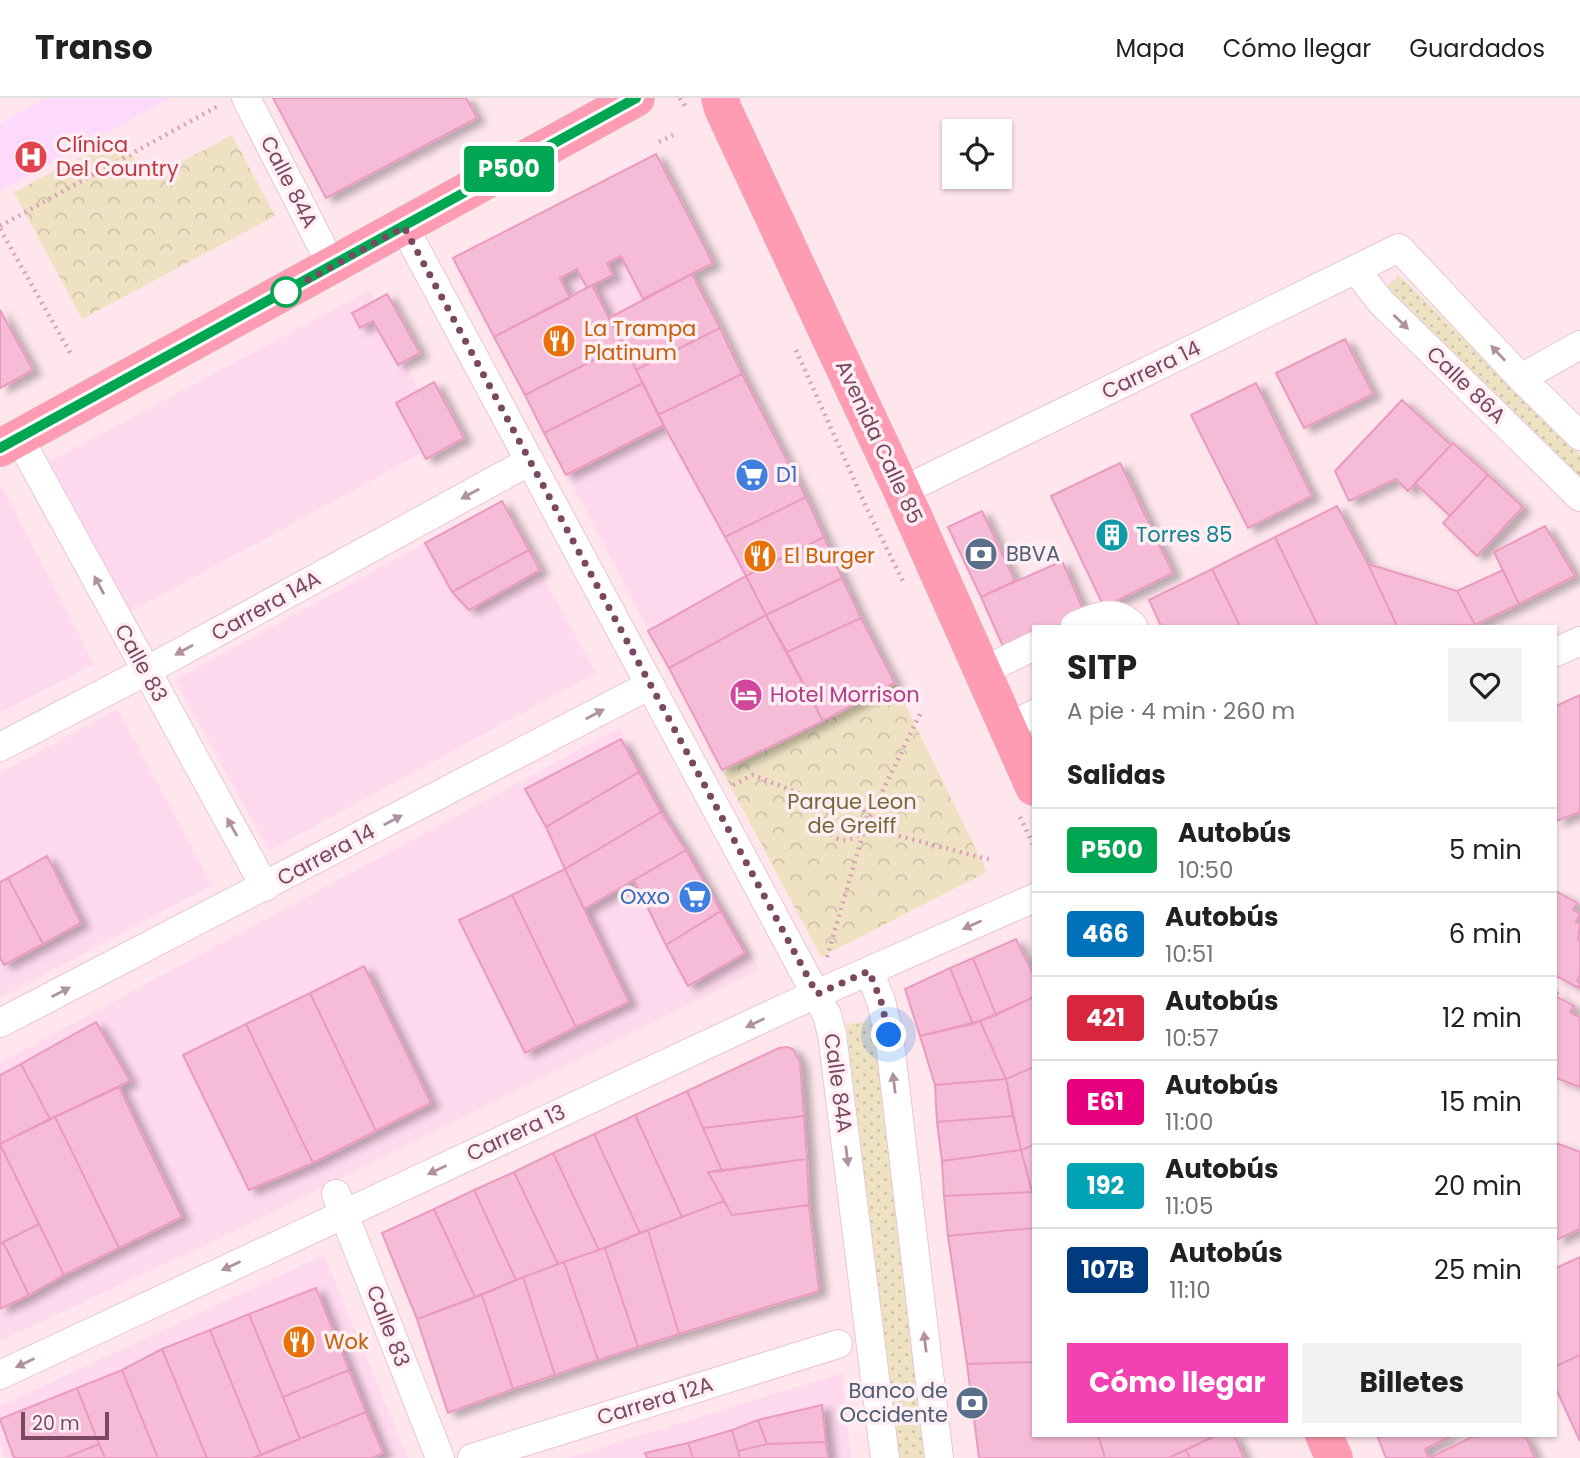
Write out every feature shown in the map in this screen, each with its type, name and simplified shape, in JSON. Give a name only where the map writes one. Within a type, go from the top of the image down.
[{"type":"main road","points":[[10,443],[636,98]]},
{"type":"main road","name":"Avenida Calle 85","points":[[720,98],[983,671],[1021,720],[1032,778]]},
{"type":"main road","points":[[1325,1437],[1334,1458]]},
{"type":"street","name":"Calle 84A","points":[[238,99],[332,266]]},
{"type":"street","name":"Calle 84A","points":[[404,227],[827,1015],[832,1034],[885,1458]]},
{"type":"street","name":"Carrera 14","points":[[902,491],[1399,248]]},
{"type":"street","name":"Calle 86A","points":[[1399,248],[1521,378],[1580,436]]},
{"type":"street","name":"Calle 86A","points":[[1356,270],[1381,302],[1580,497]]},
{"type":"street","points":[[1521,378],[1580,345]]},
{"type":"street","name":"Calle 83","points":[[10,443],[146,671],[265,887]]},
{"type":"street","name":"Carrera 14A","points":[[0,747],[146,671],[530,461]]},
{"type":"street","points":[[1076,625],[1106,614],[1118,615],[1132,625]]},
{"type":"street","points":[[1557,652],[1580,641]]},
{"type":"street","points":[[983,671],[1032,647]]},
{"type":"street","name":"Carrera 14","points":[[0,1023],[650,685]]},
{"type":"street","name":"Carrera 13","points":[[0,1375],[340,1204],[1032,899]]},
{"type":"street","points":[[869,971],[881,1001],[889,1035],[939,1458]]},
{"type":"street","name":"Calle 83","points":[[340,1204],[440,1458]]},
{"type":"street","name":"Carrera 12A","points":[[472,1458],[838,1344]]},
{"type":"path","points":[[72,356],[0,228],[238,99]]},
{"type":"path","points":[[659,142],[673,135]]},
{"type":"path","points":[[825,962],[865,827],[866,818],[858,803],[842,798],[828,806],[824,821],[831,835],[838,839],[854,839],[861,834],[865,827],[922,710]]},
{"type":"path","points":[[726,788],[753,775],[828,806]]},
{"type":"path","points":[[865,827],[991,860]]},
{"type":"shaded area","name":"Clínica Del Country","points":[[47,98],[170,98],[0,191],[0,124]]},
{"type":"shaded area","points":[[656,154],[713,263],[692,274],[806,497],[842,578],[895,683],[722,770],[453,258]]},
{"type":"shaded area","points":[[370,290],[444,441],[125,615],[36,469]]},
{"type":"shaded area","points":[[2,486],[94,664],[0,713],[0,487]]},
{"type":"shaded area","points":[[502,501],[596,673],[269,851],[175,680]]},
{"type":"shaded area","points":[[118,709],[212,885],[0,998],[0,773]]},
{"type":"shaded area","points":[[619,728],[759,970],[233,1232],[0,1341],[0,1063]]},
{"type":"shaded area","points":[[324,1255],[408,1458],[5,1458],[0,1445],[0,1406]]},
{"type":"shaded area","points":[[842,1373],[851,1458],[567,1458]]},
{"type":"green space","points":[[232,135],[275,216],[82,319],[14,192],[122,136],[146,181]]},
{"type":"green space","points":[[1399,275],[1580,455],[1580,482],[1386,288]]},
{"type":"green space","name":"Parque Leon de Greiff","points":[[895,683],[987,872],[821,957],[722,770]]},
{"type":"green space","points":[[876,1021],[929,1458],[899,1458],[846,1024]]},
{"type":"building","points":[[273,98],[466,98],[477,118],[326,198]]},
{"type":"building","points":[[656,154],[713,263],[643,299],[621,256],[607,263],[613,275],[587,288],[577,269],[560,278],[570,298],[494,337],[453,258]]},
{"type":"building","points":[[692,274],[720,328],[636,370],[609,318]]},
{"type":"building","name":"La Trampa Platinum","points":[[592,285],[623,345],[525,395],[494,337]]},
{"type":"building","points":[[387,294],[420,353],[398,365],[373,321],[360,328],[352,313]]},
{"type":"building","points":[[0,310],[33,370],[0,388]]},
{"type":"building","points":[[720,328],[742,374],[658,415],[636,370]]},
{"type":"building","points":[[1345,339],[1373,394],[1304,428],[1276,373]]},
{"type":"building","points":[[623,345],[643,383],[544,433],[525,395]]},
{"type":"building","points":[[742,374],[806,497],[725,537],[658,415]]},
{"type":"building","points":[[434,382],[464,438],[426,459],[396,403]]},
{"type":"building","points":[[643,383],[664,425],[566,475],[544,433]]},
{"type":"building","name":"Torres 85","points":[[1256,383],[1312,496],[1248,528],[1191,415]]},
{"type":"building","points":[[1402,400],[1451,445],[1408,491],[1396,479],[1349,501],[1335,471]]},
{"type":"building","points":[[1453,443],[1488,475],[1450,516],[1415,483]]},
{"type":"building","name":"Torres 85","points":[[1120,463],[1173,573],[1104,607],[1051,496]]},
{"type":"building","points":[[1488,475],[1523,507],[1477,556],[1443,523]]},
{"type":"building","name":"El Burger","points":[[806,497],[824,537],[746,576],[725,537]]},
{"type":"building","points":[[502,501],[529,550],[452,592],[425,543]]},
{"type":"building","points":[[1337,506],[1397,625],[1318,625],[1275,537]]},
{"type":"building","name":"BBVA","points":[[982,511],[1015,581],[981,597],[948,527]]},
{"type":"building","points":[[1545,526],[1575,576],[1519,604],[1494,552]]},
{"type":"building","points":[[824,537],[842,578],[766,615],[746,576]]},
{"type":"building","points":[[1275,537],[1318,625],[1240,625],[1212,569]]},
{"type":"building","points":[[529,550],[540,570],[469,610],[452,592]]},
{"type":"building","points":[[1062,561],[1086,616],[1064,625],[1032,625],[1032,639],[1005,651],[981,597]]},
{"type":"building","points":[[1368,564],[1457,591],[1475,625],[1397,625]]},
{"type":"building","points":[[1212,569],[1240,625],[1161,625],[1149,600]]},
{"type":"building","points":[[1503,570],[1519,604],[1475,625],[1457,591]]},
{"type":"building","points":[[746,576],[766,615],[669,668],[648,631]]},
{"type":"building","points":[[842,578],[861,618],[787,652],[766,615]]},
{"type":"building","name":"Hotel Morrison","points":[[766,615],[823,721],[722,770],[669,668]]},
{"type":"building","points":[[861,618],[895,683],[823,721],[787,652]]},
{"type":"building","points":[[1580,695],[1580,812],[1557,821],[1557,706]]},
{"type":"building","points":[[621,739],[639,772],[546,827],[525,789]]},
{"type":"building","points":[[639,772],[661,812],[565,869],[546,827]]},
{"type":"building","points":[[661,812],[686,850],[584,909],[565,869]]},
{"type":"building","points":[[686,850],[721,911],[666,945],[634,880]]},
{"type":"building","points":[[47,856],[81,923],[43,944],[8,878]]},
{"type":"building","points":[[565,869],[629,1002],[576,1027],[512,895]]},
{"type":"building","points":[[8,878],[43,944],[4,965],[0,958],[0,882]]},
{"type":"building","points":[[1557,892],[1577,903],[1573,910],[1580,914],[1576,922],[1580,924],[1580,975],[1577,981],[1580,983],[1579,988],[1557,977]]},
{"type":"building","points":[[512,895],[576,1027],[525,1053],[459,920]]},
{"type":"building","points":[[721,911],[745,953],[688,986],[666,945]]},
{"type":"building","points":[[1016,939],[1032,972],[1032,998],[996,1015],[973,958]]},
{"type":"building","points":[[973,958],[996,1015],[973,1024],[950,968]]},
{"type":"building","points":[[364,966],[431,1103],[376,1131],[310,993]]},
{"type":"building","points":[[950,968],[973,1024],[920,1036],[905,989]]},
{"type":"building","points":[[310,993],[376,1131],[313,1163],[246,1024]]},
{"type":"building","points":[[1557,997],[1574,1006],[1570,1012],[1580,1018],[1580,1087],[1557,1078]]},
{"type":"building","points":[[1032,998],[1032,1068],[1006,1079],[980,1021]]},
{"type":"building","points":[[980,1021],[1006,1079],[935,1085],[920,1036]]},
{"type":"building","points":[[96,1022],[130,1081],[50,1119],[21,1064]]},
{"type":"building","points":[[246,1024],[313,1163],[249,1190],[183,1055]]},
{"type":"building","points":[[779,1048],[793,1049],[800,1062],[804,1116],[703,1128],[687,1091]]},
{"type":"building","points":[[21,1064],[50,1119],[0,1144],[0,1075]]},
{"type":"building","points":[[1032,1068],[1032,1146],[1021,1150],[1006,1079]]},
{"type":"building","points":[[1006,1079],[1013,1116],[937,1122],[935,1085]]},
{"type":"building","points":[[119,1087],[182,1217],[119,1248],[55,1117]]},
{"type":"building","points":[[687,1091],[722,1171],[708,1172],[724,1201],[682,1217],[635,1115]]},
{"type":"building","points":[[635,1115],[682,1217],[640,1233],[594,1134]]},
{"type":"building","points":[[804,1116],[807,1159],[722,1171],[703,1128]]},
{"type":"building","points":[[1013,1116],[1021,1150],[942,1161],[937,1122]]},
{"type":"building","points":[[55,1117],[119,1248],[64,1275],[0,1144]]},
{"type":"building","points":[[594,1134],[640,1233],[599,1250],[553,1153]]},
{"type":"building","points":[[1557,1143],[1580,1152],[1580,1229],[1557,1240]]},
{"type":"building","points":[[0,1144],[39,1224],[0,1244]]},
{"type":"building","points":[[1032,1146],[1032,1191],[1021,1150]]},
{"type":"building","points":[[1021,1150],[1032,1192],[944,1196],[942,1161]]},
{"type":"building","points":[[553,1153],[599,1250],[558,1264],[514,1172]]},
{"type":"building","points":[[807,1159],[809,1205],[732,1215],[708,1172]]},
{"type":"building","points":[[514,1172],[558,1264],[516,1280],[474,1190]]},
{"type":"building","points":[[474,1190],[516,1280],[475,1297],[434,1209]]},
{"type":"building","points":[[1032,1192],[1032,1228],[948,1236],[944,1196]]},
{"type":"building","points":[[724,1201],[732,1215],[809,1205],[819,1291],[679,1334],[648,1230]]},
{"type":"building","points":[[434,1209],[475,1297],[417,1319],[382,1233]]},
{"type":"building","points":[[39,1224],[64,1275],[29,1295],[3,1242]]},
{"type":"building","points":[[1032,1228],[1032,1362],[967,1364],[948,1236]]},
{"type":"building","points":[[648,1230],[679,1334],[638,1347],[605,1248]]},
{"type":"building","points":[[3,1242],[29,1295],[0,1309],[0,1244]]},
{"type":"building","points":[[605,1248],[638,1347],[598,1360],[564,1262]]},
{"type":"building","points":[[1580,1257],[1580,1355],[1557,1366],[1557,1268]]},
{"type":"building","points":[[564,1262],[598,1360],[555,1375],[523,1277]]},
{"type":"building","points":[[523,1277],[555,1375],[513,1389],[482,1295]]},
{"type":"building","name":"Wok","points":[[316,1288],[349,1370],[283,1397],[249,1314]]},
{"type":"building","points":[[482,1295],[513,1389],[448,1413],[417,1319]]},
{"type":"building","points":[[249,1314],[300,1439],[261,1455],[210,1330]]},
{"type":"building","points":[[210,1330],[261,1455],[252,1458],[207,1458],[162,1349]]},
{"type":"building","points":[[162,1349],[207,1458],[158,1458],[122,1370]]},
{"type":"building","points":[[1580,1355],[1580,1441],[1557,1391],[1557,1366]]},
{"type":"building","points":[[1032,1362],[1032,1437],[1099,1437],[1105,1458],[979,1458],[967,1364]]},
{"type":"building","points":[[122,1370],[158,1458],[105,1458],[99,1444],[77,1388]]},
{"type":"building","points":[[349,1370],[366,1412],[300,1439],[283,1397]]},
{"type":"building","points":[[77,1388],[99,1444],[65,1458],[14,1458],[0,1419]]},
{"type":"building","points":[[822,1405],[826,1442],[767,1444],[758,1420]]},
{"type":"building","points":[[366,1412],[383,1453],[372,1458],[252,1458]]},
{"type":"building","points":[[758,1420],[767,1444],[738,1451],[732,1430]]},
{"type":"building","points":[[732,1430],[740,1458],[693,1458],[688,1443]]},
{"type":"building","points":[[1099,1437],[1213,1437],[1168,1458],[1105,1458]]},
{"type":"building","points":[[1213,1437],[1235,1437],[1244,1458],[1190,1458],[1186,1450]]},
{"type":"building","points":[[1378,1437],[1450,1437],[1425,1449],[1428,1458],[1386,1458]]},
{"type":"building","points":[[1472,1437],[1526,1437],[1535,1458],[1429,1458]]},
{"type":"building","points":[[826,1442],[828,1458],[740,1458],[738,1451],[767,1444]]},
{"type":"building","points":[[688,1443],[693,1458],[647,1458],[645,1453]]},
{"type":"building","points":[[99,1444],[105,1458],[65,1458]]},
{"type":"building","points":[[1186,1450],[1190,1458],[1168,1458]]},
{"type":"bus line","name":"P500","points":[[0,448],[636,98]]},
{"type":"place","name":"Clínica Del Country","points":[[31,157]]},
{"type":"place","name":"La Trampa Platinum","points":[[559,341]]},
{"type":"place","name":"D1","points":[[752,475]]},
{"type":"place","name":"Torres 85","points":[[1112,535]]},
{"type":"place","name":"BBVA","points":[[981,554]]},
{"type":"place","name":"El Burger","points":[[760,556]]},
{"type":"place","name":"Hotel Morrison","points":[[746,695]]},
{"type":"place","name":"Oxxo","points":[[695,897]]},
{"type":"place","name":"Wok","points":[[299,1342]]},
{"type":"place","name":"Banco de Occidente","points":[[972,1403]]},
{"type":"route","points":[[286,292],[404,227],[817,994],[869,971],[881,1001],[889,1035]]}]
